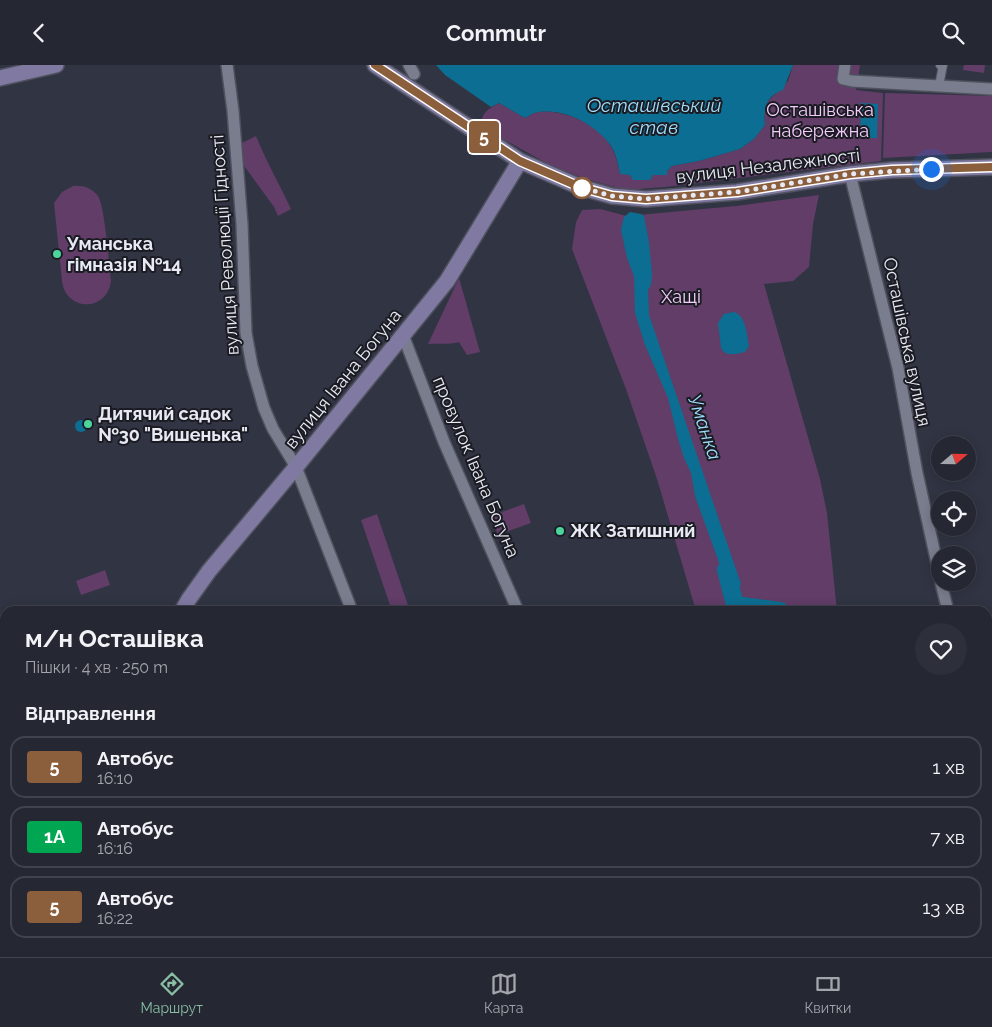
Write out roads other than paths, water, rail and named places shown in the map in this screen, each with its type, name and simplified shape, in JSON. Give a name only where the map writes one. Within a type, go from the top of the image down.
[{"type":"main road","points":[[0,78],[56,65]]},
{"type":"main road","name":"вулиця Незалежності","points":[[374,65],[520,161],[580,187],[612,196],[646,199],[737,192],[850,174],[892,170],[992,167]]},
{"type":"main road","name":"вулиця Івана Богуна","points":[[184,606],[209,571],[447,281],[520,161]]},
{"type":"street","name":"вулиця Революції Гідності","points":[[227,65],[242,224],[246,333],[252,366],[264,408],[273,429],[296,467],[350,606]]},
{"type":"street","points":[[845,65],[842,79],[864,82],[992,89]]},
{"type":"street","points":[[939,86],[942,65]]},
{"type":"street","name":"Осташівська вулиця","points":[[850,174],[898,369],[916,473],[933,546]]},
{"type":"street","name":"провулок Івана Богуна","points":[[403,335],[444,442],[516,606]]},
{"type":"street","points":[[943,591],[947,606]]},
{"type":"water","name":"Осташівський став","points":[[436,65],[793,65],[783,90],[769,99],[765,108],[765,125],[754,139],[740,149],[699,161],[672,166],[667,171],[667,175],[653,175],[650,180],[633,180],[630,175],[620,174],[611,146],[602,135],[586,123],[568,115],[549,112],[533,113],[525,118],[499,103],[491,107],[445,75]]},
{"type":"water","points":[[861,103],[878,104],[877,138],[860,138]]},
{"type":"water","points":[[630,212],[644,216],[652,274],[651,285],[648,290],[649,315],[741,584],[738,589],[730,593],[695,496],[691,473],[678,439],[668,398],[645,345],[635,313],[634,276],[627,258],[621,230],[624,217]]},
{"type":"water","points":[[734,312],[743,321],[749,346],[745,352],[731,354],[725,353],[721,348],[718,323],[724,314]]},
{"type":"water","points":[[79,420],[83,420],[87,426],[83,432],[79,432],[75,428],[75,424]]},
{"type":"waterway","name":"Уманка","points":[[726,570],[735,605],[742,606]]},
{"type":"place","name":"Уманська гімназія №14","points":[[57,254]]},
{"type":"place","name":"Дитячий садок №30 \"Вишенька\"","points":[[88,424]]},
{"type":"place","name":"ЖК Затишний","points":[[560,531]]},
{"type":"park label","name":"Осташівська набережна","points":[[820,120]]},
{"type":"park label","name":"Хащі","points":[[681,297]]}]
